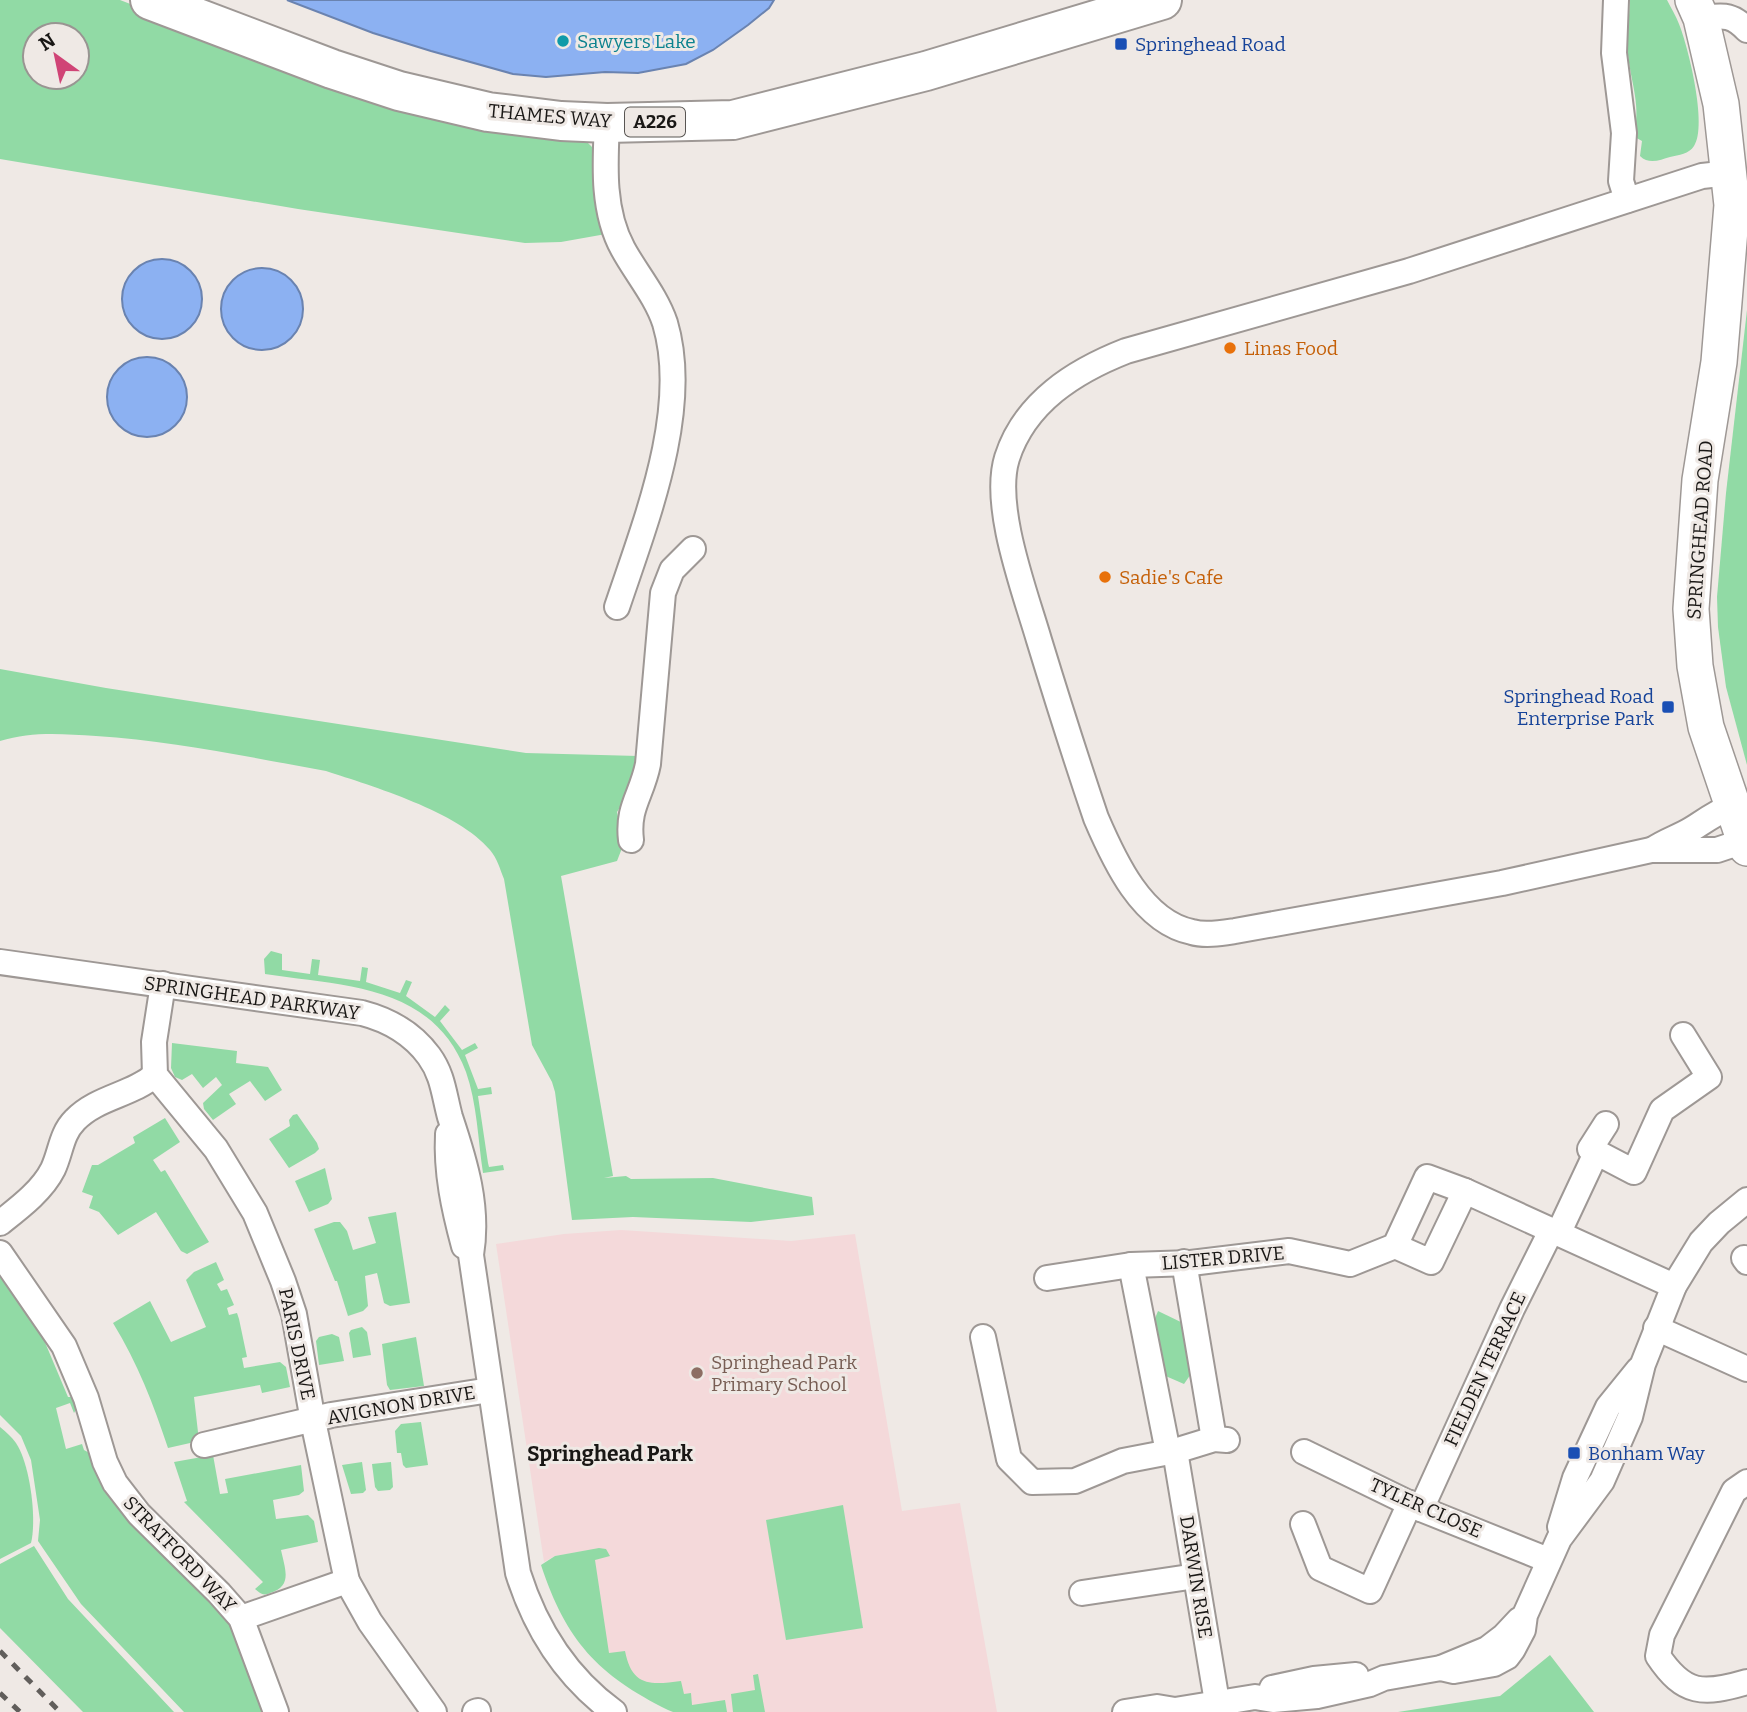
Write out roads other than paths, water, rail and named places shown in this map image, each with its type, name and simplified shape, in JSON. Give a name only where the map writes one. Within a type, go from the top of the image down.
[{"type":"main road","name":"THAMES WAY","points":[[150,0],[332,69],[410,93],[522,117],[607,123],[733,120],[926,71],[1162,0]]},
{"type":"main road","name":"SPRINGHEAD ROAD","points":[[1695,5],[1721,104],[1736,191],[1719,362],[1700,480],[1691,610],[1695,666],[1706,727],[1745,845]]},
{"type":"street","points":[[1616,0],[1614,56],[1624,139],[1621,181],[1627,200]]},
{"type":"street","name":"SPRINGHEAD ROAD","points":[[1695,5],[1727,16],[1747,30]]},
{"type":"street","points":[[607,123],[606,183],[615,230],[621,246],[664,320],[673,365],[668,441],[649,510],[617,607]]},
{"type":"street","points":[[1736,191],[1702,176],[1422,267],[1126,351],[1089,367],[1059,386],[1031,415],[1008,457],[1004,494],[1007,522],[1019,573],[1096,818],[1112,851],[1140,896],[1155,912],[1174,925],[1196,933],[1245,929],[1492,884],[1651,850],[1717,850],[1745,845]]},
{"type":"street","points":[[631,841],[630,818],[645,781],[648,764],[663,593],[672,570],[693,549]]},
{"type":"street","points":[[1651,850],[1732,806]]},
{"type":"street","name":"SPRINGHEAD PARKWAY","points":[[0,962],[353,1011],[389,1022],[409,1036],[430,1059],[442,1081],[450,1115],[447,1152],[451,1193],[464,1246],[471,1255],[515,1559],[526,1597],[540,1628],[558,1657],[587,1690],[614,1712]]},
{"type":"street","points":[[0,1223],[25,1203],[47,1179],[55,1165],[66,1132],[80,1114],[155,1075],[154,1042],[163,985]]},
{"type":"street","points":[[1596,1153],[1634,1172],[1662,1110],[1709,1077],[1683,1035]]},
{"type":"street","name":"PARIS DRIVE","points":[[155,1075],[216,1149],[255,1213],[294,1314],[313,1421],[347,1581],[370,1622],[435,1712]]},
{"type":"street","name":"FIELDEN TERRACE","points":[[1303,1524],[1320,1568],[1370,1591],[1512,1310],[1596,1153],[1590,1149],[1606,1124]]},
{"type":"street","points":[[1465,1191],[1430,1262],[1395,1246],[1427,1177],[1465,1191],[1674,1286]]},
{"type":"street","points":[[1125,1712],[1157,1707],[1173,1711],[1255,1697],[1273,1700],[1317,1696],[1370,1684],[1384,1678],[1441,1668],[1454,1671],[1480,1667],[1505,1658],[1520,1638],[1525,1615],[1554,1550],[1575,1478],[1608,1407],[1643,1364],[1674,1286],[1701,1242],[1747,1200]]},
{"type":"street","name":"LISTER DRIVE","points":[[1047,1278],[1131,1265],[1289,1251],[1350,1264],[1395,1246]]},
{"type":"street","name":"STRATFORD WAY","points":[[0,1253],[64,1346],[86,1398],[108,1471],[119,1490],[241,1618],[276,1712]]},
{"type":"street","points":[[983,1337],[1009,1459],[1032,1482],[1075,1481],[1123,1461],[1220,1439],[1184,1262]]},
{"type":"street","name":"DARWIN RISE","points":[[1131,1265],[1172,1452],[1217,1702]]},
{"type":"street","points":[[1656,1328],[1747,1368]]},
{"type":"street","name":"AVIGNON DRIVE","points":[[204,1445],[331,1415],[490,1390]]},
{"type":"street","name":"TYLER CLOSE","points":[[1304,1452],[1415,1506],[1554,1550]]},
{"type":"street","points":[[1747,1482],[1734,1491],[1662,1635],[1658,1656],[1671,1676],[1691,1689],[1724,1689],[1747,1682]]},
{"type":"street","points":[[1082,1593],[1196,1576]]},
{"type":"street","points":[[241,1618],[347,1581]]},
{"type":"water","name":"Sawyers Lake","points":[[287,0],[774,0],[769,8],[748,25],[713,50],[686,64],[638,73],[605,72],[546,77],[513,74],[431,51],[373,33]]},
{"type":"water","points":[[162,259],[177,262],[190,271],[199,284],[202,299],[199,314],[190,327],[177,336],[162,339],[147,336],[134,327],[125,314],[122,299],[125,284],[134,271],[147,262]]},
{"type":"water","points":[[262,268],[278,272],[291,280],[299,293],[303,309],[299,325],[291,338],[278,346],[262,350],[246,346],[233,338],[225,325],[221,309],[225,293],[233,280],[246,272]]},
{"type":"water","points":[[147,357],[162,360],[175,369],[184,382],[187,397],[184,412],[175,425],[162,434],[147,437],[132,434],[119,425],[110,412],[107,397],[110,382],[119,369],[132,360]]},
{"type":"railway","points":[[0,1651],[60,1712]]},
{"type":"railway","points":[[0,1693],[20,1712]]},
{"type":"place","name":"Sawyers Lake","points":[[563,41]]},
{"type":"place","name":"Springhead Road","points":[[1121,44]]},
{"type":"place","name":"Linas Food","points":[[1230,348]]},
{"type":"place","name":"Sadie's Cafe","points":[[1105,577]]},
{"type":"place","name":"Springhead Road Enterprise Park","points":[[1668,707]]},
{"type":"place","name":"Springhead Park Primary School","points":[[697,1373]]},
{"type":"place","name":"Bonham Way","points":[[1574,1453]]},
{"type":"district","name":"Springhead Park","points":[[610,1454]]}]
